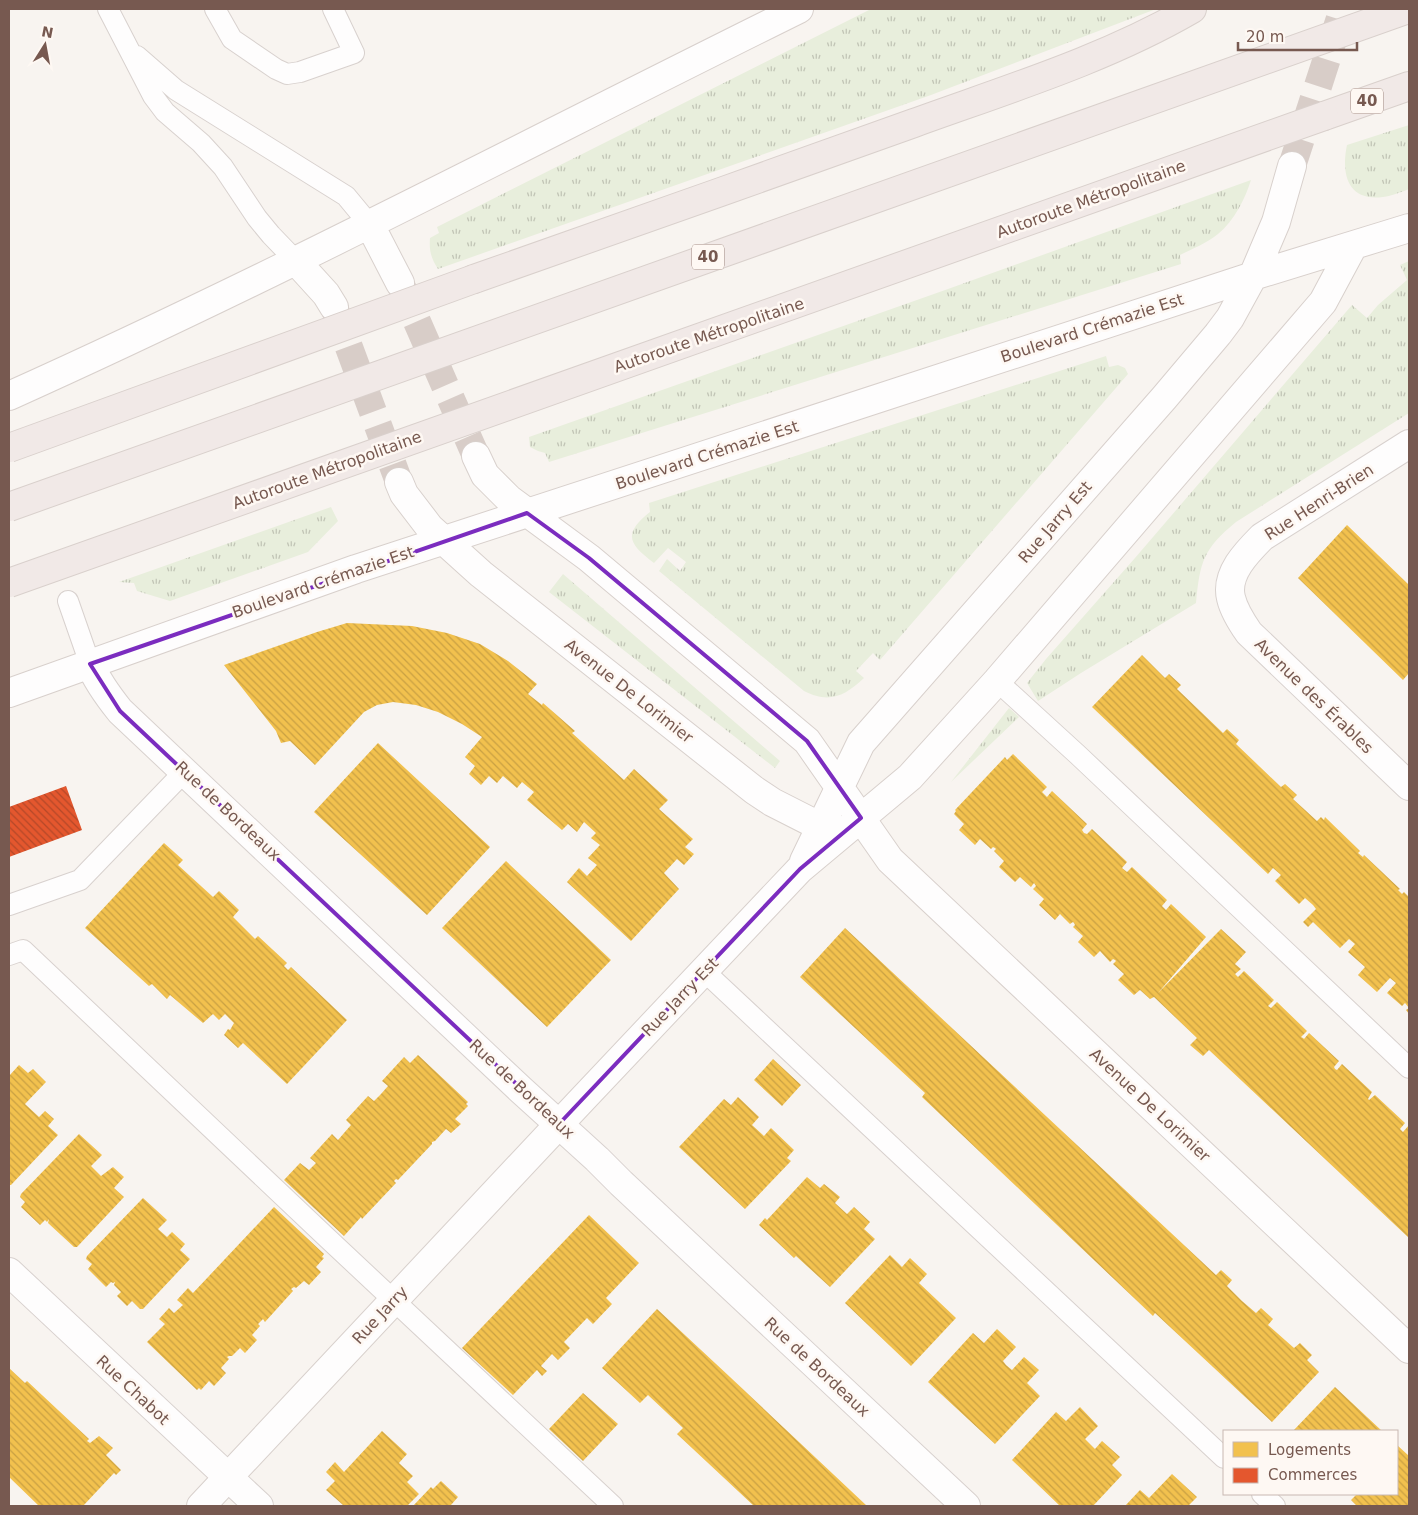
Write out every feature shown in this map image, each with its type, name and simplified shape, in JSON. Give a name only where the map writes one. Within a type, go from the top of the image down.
[{"type":"highway","points":[[9,448],[1098,55],[1152,32],[1192,9]]},
{"type":"highway","name":"40","points":[[9,507],[1408,9]]},
{"type":"highway","name":"Autoroute Métropolitaine","points":[[9,583],[1409,86]]},
{"type":"main road","points":[[9,396],[370,225],[798,9]]},
{"type":"main road","name":"Rue Jarry Est","points":[[831,832],[840,788],[861,743],[1230,318],[1253,276],[1276,222],[1292,166]]},
{"type":"main road","points":[[370,225],[400,283]]},
{"type":"main road","name":"Boulevard Crémazie Est","points":[[9,693],[356,569],[1253,276],[1409,228]]},
{"type":"main road","name":"Rue Jarry Est","points":[[559,1124],[800,869],[831,832],[861,818],[910,777],[997,681],[1323,302],[1353,246]]},
{"type":"main road","points":[[296,261],[326,294],[334,307]]},
{"type":"main road","name":"Rue Henri-Brien","points":[[1230,598],[1232,580],[1239,564],[1262,537],[1409,444]]},
{"type":"main road","name":"Avenue De Lorimier","points":[[476,456],[485,475],[495,486],[527,513],[589,558],[807,741],[890,860],[1409,1350]]},
{"type":"main road","name":"Avenue De Lorimier","points":[[399,482],[404,494],[430,528],[481,574],[754,790],[772,802],[890,860]]},
{"type":"main road","name":"Avenue des Érables","points":[[1230,598],[1249,634],[1409,786]]},
{"type":"main road","name":"Rue de Bordeaux","points":[[90,664],[95,677],[115,704],[966,1506]]},
{"type":"main road","name":"Rue Jarry","points":[[202,1506],[559,1124]]},
{"type":"main road","name":"Rue Chabot","points":[[9,1272],[259,1506]]},
{"type":"lane","points":[[108,9],[153,96],[165,112],[201,143],[223,166],[257,218],[296,261]]},
{"type":"lane","points":[[215,9],[232,40],[276,69],[287,74],[300,72],[354,53],[333,9]]},
{"type":"lane","points":[[124,40],[138,57],[176,90],[346,196],[370,225]]},
{"type":"lane","points":[[68,601],[90,664]]},
{"type":"lane","points":[[997,681],[1065,742],[1409,1068]]},
{"type":"lane","points":[[9,905],[80,880],[185,771]]},
{"type":"lane","points":[[9,955],[23,950],[393,1301],[613,1506]]},
{"type":"lane","points":[[704,971],[1223,1457]]},
{"type":"lane","points":[[1263,1495],[1275,1506]]},
{"type":"highlighted area","points":[[527,513],[589,558],[807,741],[861,818],[800,869],[559,1124],[120,711],[90,664]]},
{"type":"green space","points":[[871,9],[1156,9],[931,95],[438,269],[431,254],[430,243],[430,238],[439,233],[437,227]]},
{"type":"green space","points":[[1409,125],[1409,189],[1396,194],[1371,197],[1361,195],[1354,190],[1346,175],[1345,155],[1347,145]]},
{"type":"green space","points":[[1251,180],[1246,195],[1224,229],[1199,246],[1180,255],[1181,264],[549,462],[545,453],[530,447],[529,437]]},
{"type":"green space","points":[[1409,261],[1409,413],[1236,522],[1216,540],[1205,557],[1199,577],[1196,603],[1038,701],[1027,683],[1046,659],[1352,305],[1367,318],[1378,305],[1407,280],[1400,265]]},
{"type":"green space","points":[[1106,356],[1109,367],[1118,365],[1125,368],[1128,374],[880,660],[873,653],[856,671],[864,678],[850,689],[836,696],[821,697],[804,691],[659,571],[667,559],[680,571],[686,562],[668,548],[654,563],[639,550],[632,539],[635,527],[650,512],[649,503]]},
{"type":"green space","points":[[331,507],[338,521],[308,552],[170,601],[137,591],[134,583],[119,582]]},
{"type":"green space","points":[[563,574],[780,761],[775,768],[549,592]]},
{"type":"green space","points":[[1009,708],[1019,717],[951,782]]},
{"type":"building: Logements","points":[[1347,525],[1409,585],[1409,673],[1403,680],[1298,578]]},
{"type":"building: Logements","points":[[347,623],[412,626],[447,633],[480,644],[508,661],[537,684],[528,694],[542,705],[543,703],[575,731],[572,733],[624,780],[634,769],[668,800],[659,809],[693,839],[685,847],[694,854],[684,865],[677,859],[664,873],[679,889],[631,941],[567,882],[579,868],[587,876],[597,865],[588,858],[600,845],[591,838],[596,833],[584,822],[577,832],[568,824],[562,830],[527,800],[534,792],[522,782],[517,788],[503,776],[497,783],[489,776],[481,785],[469,774],[475,766],[465,757],[482,737],[438,712],[416,705],[393,702],[377,705],[364,712],[315,765],[290,741],[281,743],[276,731],[224,665]]},
{"type":"building: Logements","points":[[1142,655],[1165,678],[1169,674],[1181,685],[1177,689],[1223,733],[1227,729],[1239,740],[1236,744],[1281,787],[1285,784],[1297,795],[1293,799],[1317,821],[1321,817],[1324,820],[1325,817],[1360,851],[1358,853],[1363,857],[1364,855],[1400,889],[1398,890],[1402,894],[1404,892],[1409,897],[1409,1008],[1405,1003],[1402,1006],[1387,993],[1396,983],[1390,978],[1377,992],[1358,975],[1365,967],[1348,952],[1355,944],[1349,939],[1340,948],[1313,922],[1308,927],[1303,922],[1316,909],[1313,905],[1305,898],[1299,904],[1275,881],[1281,875],[1273,868],[1268,874],[1092,707]]},
{"type":"building: Logements","points":[[378,743],[490,847],[427,915],[314,812]]},
{"type":"building: Logements","points":[[1013,754],[1047,787],[1042,792],[1047,797],[1052,791],[1087,824],[1082,830],[1084,833],[1087,834],[1092,829],[1127,862],[1122,868],[1127,872],[1132,867],[1167,900],[1162,906],[1166,910],[1171,904],[1206,937],[1158,993],[1221,929],[1246,952],[1235,964],[1241,969],[1235,974],[1238,977],[1244,971],[1274,1000],[1268,1006],[1271,1008],[1277,1002],[1307,1031],[1301,1037],[1304,1039],[1309,1033],[1339,1061],[1334,1067],[1335,1069],[1337,1070],[1342,1064],[1372,1092],[1369,1100],[1375,1095],[1405,1123],[1400,1129],[1403,1132],[1409,1125],[1409,1238],[1209,1050],[1203,1056],[1190,1045],[1197,1038],[1154,997],[1150,999],[1140,990],[1134,995],[1118,980],[1124,974],[1113,964],[1116,961],[1113,959],[1110,962],[1100,951],[1094,957],[1078,942],[1083,936],[1073,927],[1075,925],[1073,922],[1070,924],[1060,914],[1055,920],[1039,905],[1044,899],[1033,889],[1036,886],[1034,883],[1031,887],[1020,877],[1015,882],[999,867],[1004,861],[994,851],[995,848],[991,849],[980,839],[975,845],[959,830],[964,824],[954,814],[955,810],[1005,757],[1007,760]]},
{"type":"building: Logements","points":[[164,843],[183,860],[178,865],[213,897],[219,891],[239,910],[233,917],[255,939],[258,936],[287,963],[284,966],[288,970],[291,967],[347,1020],[287,1084],[243,1043],[238,1048],[224,1035],[234,1023],[225,1014],[219,1020],[213,1014],[203,1023],[170,995],[167,999],[152,984],[149,986],[85,928]]},
{"type":"building: Logements","points":[[506,861],[611,960],[547,1027],[442,928]]},
{"type":"building: Logements","points":[[845,928],[1216,1275],[1221,1270],[1232,1280],[1227,1286],[1242,1301],[1256,1313],[1261,1308],[1273,1319],[1268,1325],[1294,1348],[1300,1343],[1312,1355],[1307,1360],[1319,1372],[1272,1422],[1155,1313],[1153,1316],[922,1097],[925,1093],[800,977]]},
{"type":"building: Logements","points":[[418,1055],[468,1102],[466,1104],[468,1106],[455,1119],[461,1124],[451,1133],[446,1129],[432,1142],[398,1180],[394,1181],[396,1183],[344,1236],[284,1180],[300,1163],[309,1170],[316,1163],[310,1158],[332,1134],[338,1140],[351,1125],[346,1120],[368,1096],[374,1101],[381,1094],[388,1086],[382,1081],[404,1057],[410,1063]]},
{"type":"building: Logements","points":[[773,1059],[801,1085],[782,1106],[754,1080]]},
{"type":"building: Logements","points":[[19,1065],[28,1073],[33,1069],[46,1082],[25,1104],[39,1117],[45,1111],[54,1119],[48,1126],[58,1135],[9,1185],[9,1076]]},
{"type":"building: Logements","points":[[738,1097],[759,1117],[752,1125],[764,1136],[771,1128],[794,1150],[787,1158],[791,1161],[745,1209],[679,1147],[724,1099],[731,1105]]},
{"type":"building: Logements","points":[[79,1134],[102,1155],[91,1166],[101,1176],[113,1167],[124,1177],[114,1188],[124,1197],[77,1247],[74,1247],[48,1223],[49,1219],[40,1225],[21,1207],[25,1202],[20,1197]]},
{"type":"building: Logements","points":[[807,1177],[820,1188],[824,1184],[840,1197],[835,1203],[847,1214],[854,1207],[870,1222],[864,1229],[875,1239],[830,1287],[796,1256],[794,1258],[759,1225],[765,1218],[767,1220]]},
{"type":"building: Logements","points":[[143,1198],[167,1220],[158,1229],[167,1237],[172,1232],[185,1244],[180,1250],[190,1259],[143,1309],[140,1309],[132,1301],[127,1306],[117,1296],[121,1292],[114,1285],[115,1282],[111,1282],[106,1287],[88,1269],[92,1264],[86,1259]]},
{"type":"building: Logements","points":[[274,1207],[324,1254],[322,1257],[324,1258],[316,1267],[321,1272],[309,1285],[304,1281],[296,1288],[291,1289],[293,1291],[265,1322],[263,1319],[258,1324],[260,1326],[252,1335],[257,1340],[245,1353],[240,1348],[232,1356],[227,1357],[229,1359],[221,1368],[226,1373],[214,1386],[209,1381],[201,1390],[199,1388],[197,1390],[147,1342],[165,1324],[159,1319],[169,1308],[174,1313],[183,1305],[177,1300],[188,1288],[193,1293]]},
{"type":"building: Logements","points":[[589,1215],[639,1263],[606,1298],[612,1304],[593,1324],[587,1318],[564,1342],[570,1348],[558,1360],[552,1354],[541,1366],[547,1371],[542,1376],[537,1370],[513,1395],[462,1348]]},
{"type":"building: Logements","points":[[890,1255],[902,1267],[910,1258],[927,1274],[919,1283],[956,1318],[911,1366],[845,1303]]},
{"type":"building: Logements","points":[[657,1309],[867,1506],[754,1506],[677,1434],[683,1428],[648,1395],[640,1403],[602,1368]]},
{"type":"building: Logements","points":[[997,1329],[1016,1347],[1003,1361],[1006,1365],[1012,1370],[1024,1357],[1039,1370],[1027,1383],[1040,1396],[995,1444],[928,1382],[973,1333],[984,1343]]},
{"type":"building: Logements","points":[[9,1368],[25,1383],[27,1381],[89,1439],[87,1441],[90,1443],[99,1436],[113,1448],[106,1455],[121,1470],[116,1475],[114,1473],[83,1506],[39,1506],[9,1477]]},
{"type":"building: Logements","points":[[1335,1387],[1381,1430],[1294,1430]]},
{"type":"building: Logements","points":[[583,1393],[618,1424],[583,1461],[549,1429]]},
{"type":"building: Logements","points":[[1080,1407],[1098,1426],[1085,1439],[1095,1449],[1102,1441],[1120,1457],[1112,1465],[1122,1475],[1093,1506],[1060,1506],[1012,1460],[1056,1412],[1066,1421]]},
{"type":"building: Logements","points":[[382,1431],[407,1454],[399,1463],[413,1476],[407,1482],[419,1494],[407,1506],[342,1506],[326,1490],[335,1481],[326,1472],[335,1462],[344,1472]]},
{"type":"building: Logements","points":[[1398,1446],[1409,1456],[1409,1506],[1357,1506],[1351,1500],[1356,1495],[1398,1495]]},
{"type":"building: Logements","points":[[1172,1474],[1197,1497],[1188,1506],[1125,1506],[1140,1490],[1149,1498]]},
{"type":"building: Logements","points":[[441,1481],[458,1497],[452,1506],[413,1506],[431,1487],[433,1489]]},
{"type":"building: Commerces","points":[[66,786],[82,830],[9,857],[9,807]]},
{"type":"tunnel","points":[[1292,166],[1343,9]]},
{"type":"tunnel","points":[[400,283],[476,456]]},
{"type":"tunnel","points":[[334,307],[399,482]]}]
